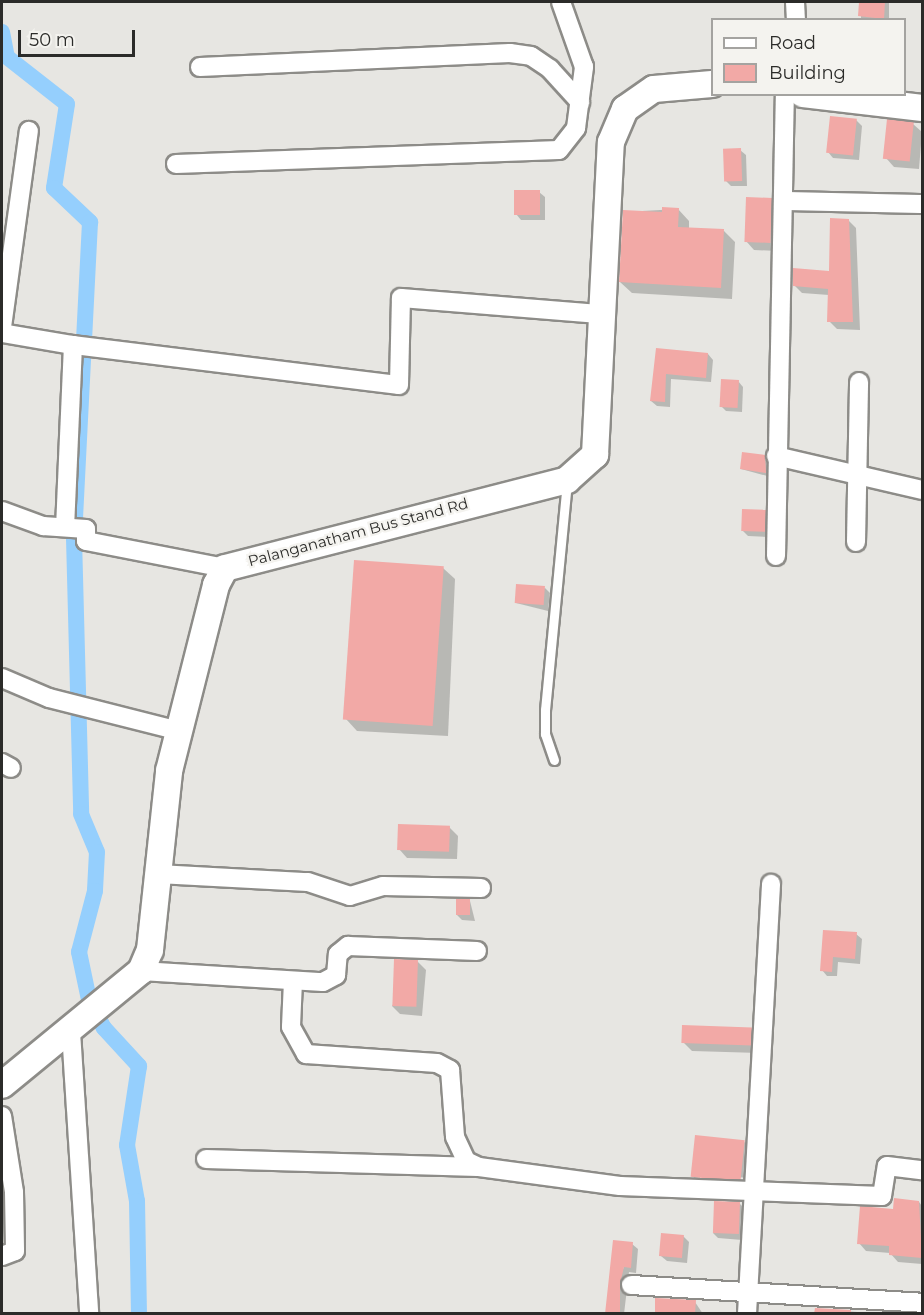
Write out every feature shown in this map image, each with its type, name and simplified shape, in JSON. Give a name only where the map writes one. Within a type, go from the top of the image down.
[{"type":"street","points":[[176,164],[540,153],[569,141],[580,102],[583,57],[561,2]]},
{"type":"street","points":[[795,2],[796,18]]},
{"type":"street","points":[[200,68],[510,53],[531,56],[550,69],[580,102]]},
{"type":"street","name":"Palanganatham Bus Stand Rd","points":[[225,568],[567,480],[595,455],[611,142],[625,109],[654,89],[711,84]]},
{"type":"street","points":[[776,556],[776,456],[785,201],[785,96]]},
{"type":"street","points":[[821,96],[922,108]]},
{"type":"street","points":[[2,327],[29,131]]},
{"type":"street","points":[[785,201],[922,204]]},
{"type":"street","points":[[2,333],[73,345],[399,385],[401,298],[602,314]]},
{"type":"street","points":[[65,527],[73,345]]},
{"type":"street","points":[[856,542],[859,382]]},
{"type":"street","points":[[776,456],[922,490]]},
{"type":"street","points":[[2,511],[43,526],[86,529],[86,541],[225,568],[216,585],[169,771],[150,950],[141,971],[87,1019],[2,1085]]},
{"type":"street","points":[[2,678],[49,698],[179,731]]},
{"type":"street","points":[[158,874],[308,882],[350,896],[382,886],[481,888]]},
{"type":"street","points":[[747,1314],[771,884]]},
{"type":"street","points":[[141,971],[293,981],[331,981],[338,954],[348,946],[477,951]]},
{"type":"street","points":[[293,981],[291,1027],[306,1054],[437,1063],[450,1070],[455,1137],[466,1161],[479,1167]]},
{"type":"street","points":[[87,1019],[88,1314]]},
{"type":"street","points":[[2,1116],[14,1192],[15,1239],[15,1251],[2,1256]]},
{"type":"street","points":[[206,1158],[479,1167],[620,1186],[754,1194],[882,1196],[887,1166],[922,1170]]},
{"type":"street","points":[[631,1285],[922,1303]]},
{"type":"lane","points":[[554,760],[545,734],[545,710],[567,480]]},
{"type":"building","points":[[859,2],[885,2],[884,18],[858,16]]},
{"type":"building","points":[[830,116],[857,119],[853,156],[826,153]]},
{"type":"building","points":[[887,119],[914,122],[910,162],[883,159]]},
{"type":"building","points":[[741,148],[742,181],[724,182],[723,149]]},
{"type":"building","points":[[514,190],[540,190],[540,215],[514,215]]},
{"type":"building","points":[[746,197],[772,198],[770,243],[744,242]]},
{"type":"building","points":[[662,207],[679,208],[678,227],[724,229],[721,288],[619,282],[623,210],[662,212]]},
{"type":"building","points":[[830,218],[849,219],[853,322],[827,322],[828,289],[793,286],[793,268],[829,271]]},
{"type":"building","points":[[656,348],[708,353],[706,378],[666,374],[665,402],[650,401]]},
{"type":"building","points":[[721,379],[739,380],[738,408],[720,407]]},
{"type":"building","points":[[742,452],[765,455],[766,473],[740,469]]},
{"type":"building","points":[[742,509],[766,510],[765,532],[741,531]]},
{"type":"building","points":[[354,560],[444,566],[433,726],[343,720]]},
{"type":"building","points":[[516,584],[545,586],[544,605],[515,603]]},
{"type":"building","points":[[398,824],[450,826],[449,852],[397,850]]},
{"type":"building","points":[[456,899],[470,899],[470,915],[456,915]]},
{"type":"building","points":[[823,930],[857,932],[855,959],[833,957],[832,972],[820,971]]},
{"type":"building","points":[[394,959],[418,960],[416,1007],[392,1006]]},
{"type":"building","points":[[682,1025],[752,1027],[751,1045],[681,1043]]},
{"type":"building","points":[[695,1135],[745,1140],[740,1182],[691,1177]]},
{"type":"building","points":[[894,1198],[919,1201],[922,1258],[889,1255],[889,1246],[857,1244],[860,1206],[893,1209]]},
{"type":"building","points":[[714,1201],[740,1202],[739,1234],[713,1233]]},
{"type":"building","points":[[661,1233],[684,1235],[682,1258],[659,1256]]},
{"type":"building","points":[[613,1240],[633,1242],[631,1268],[624,1267],[620,1284],[620,1314],[605,1314]]},
{"type":"building","points":[[655,1298],[696,1300],[695,1314],[655,1314]]},
{"type":"building","points":[[815,1308],[851,1310],[851,1314],[814,1314]]},
{"type":"waterway","points":[[2,32],[7,57],[67,104],[54,188],[90,222],[74,538],[81,814],[97,852],[95,891],[79,952],[89,1000],[104,1028],[139,1066],[127,1145],[137,1201],[139,1314]]}]
